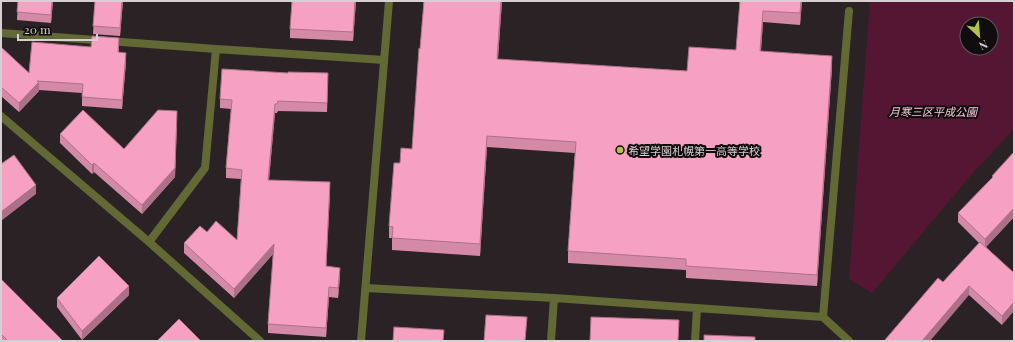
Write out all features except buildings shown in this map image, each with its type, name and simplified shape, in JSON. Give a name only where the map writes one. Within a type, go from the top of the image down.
[{"type":"street","points":[[361,341],[389,1]]},
{"type":"street","points":[[823,317],[849,11]]},
{"type":"street","points":[[1,33],[384,60]]},
{"type":"street","points":[[149,242],[205,168],[216,49]]},
{"type":"street","points":[[1,116],[149,242],[260,341]]},
{"type":"street","points":[[366,288],[554,298],[823,317],[849,341]]},
{"type":"street","points":[[551,341],[554,298]]},
{"type":"street","points":[[695,341],[697,308]]},
{"type":"green space","name":"月寒三区平成公園","points":[[870,1],[1014,1],[1014,129],[971,175],[872,293],[849,279]]},
{"type":"place","name":"希望学園札幌第一高等学校","points":[[620,150]]}]
